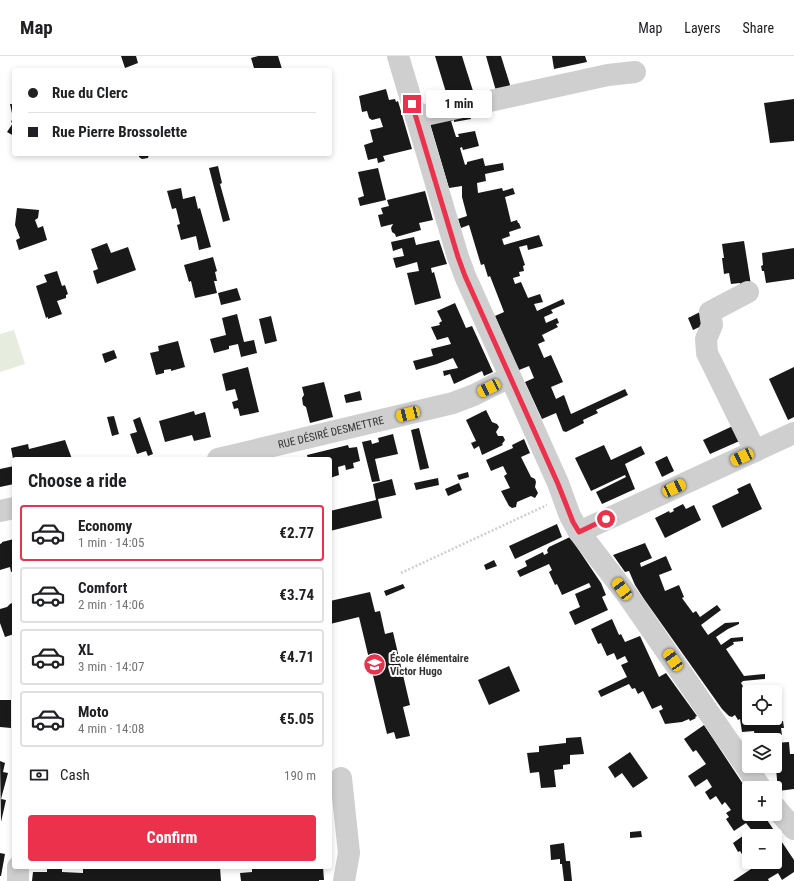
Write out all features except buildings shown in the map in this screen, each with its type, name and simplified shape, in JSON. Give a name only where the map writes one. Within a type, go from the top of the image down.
[{"type":"street","points":[[398,56],[458,257],[473,295],[563,497],[570,516],[579,532],[628,596],[756,781]]},
{"type":"street","points":[[416,116],[608,75],[635,72]]},
{"type":"street","points":[[748,292],[710,312],[712,325],[706,339],[708,353],[755,451]]},
{"type":"street","name":"RUE DÉSIRÉ DESMETTRE","points":[[226,457],[453,403],[474,395],[510,377]]},
{"type":"street","points":[[579,532],[794,433]]},
{"type":"street","points":[[0,511],[12,508]]},
{"type":"street","points":[[341,778],[349,853],[344,881]]},
{"type":"street","points":[[782,815],[794,829]]},
{"type":"street","points":[[18,869],[18,881]]},
{"type":"path","points":[[401,573],[563,497]]},
{"type":"shaded area","points":[[14,330],[25,364],[0,372],[0,334]]},
{"type":"place","name":"École élémentaire Victor Hugo","points":[[374,664]]},
{"type":"route","points":[[412,104],[465,276],[558,484],[573,522],[579,532],[606,519]]}]
